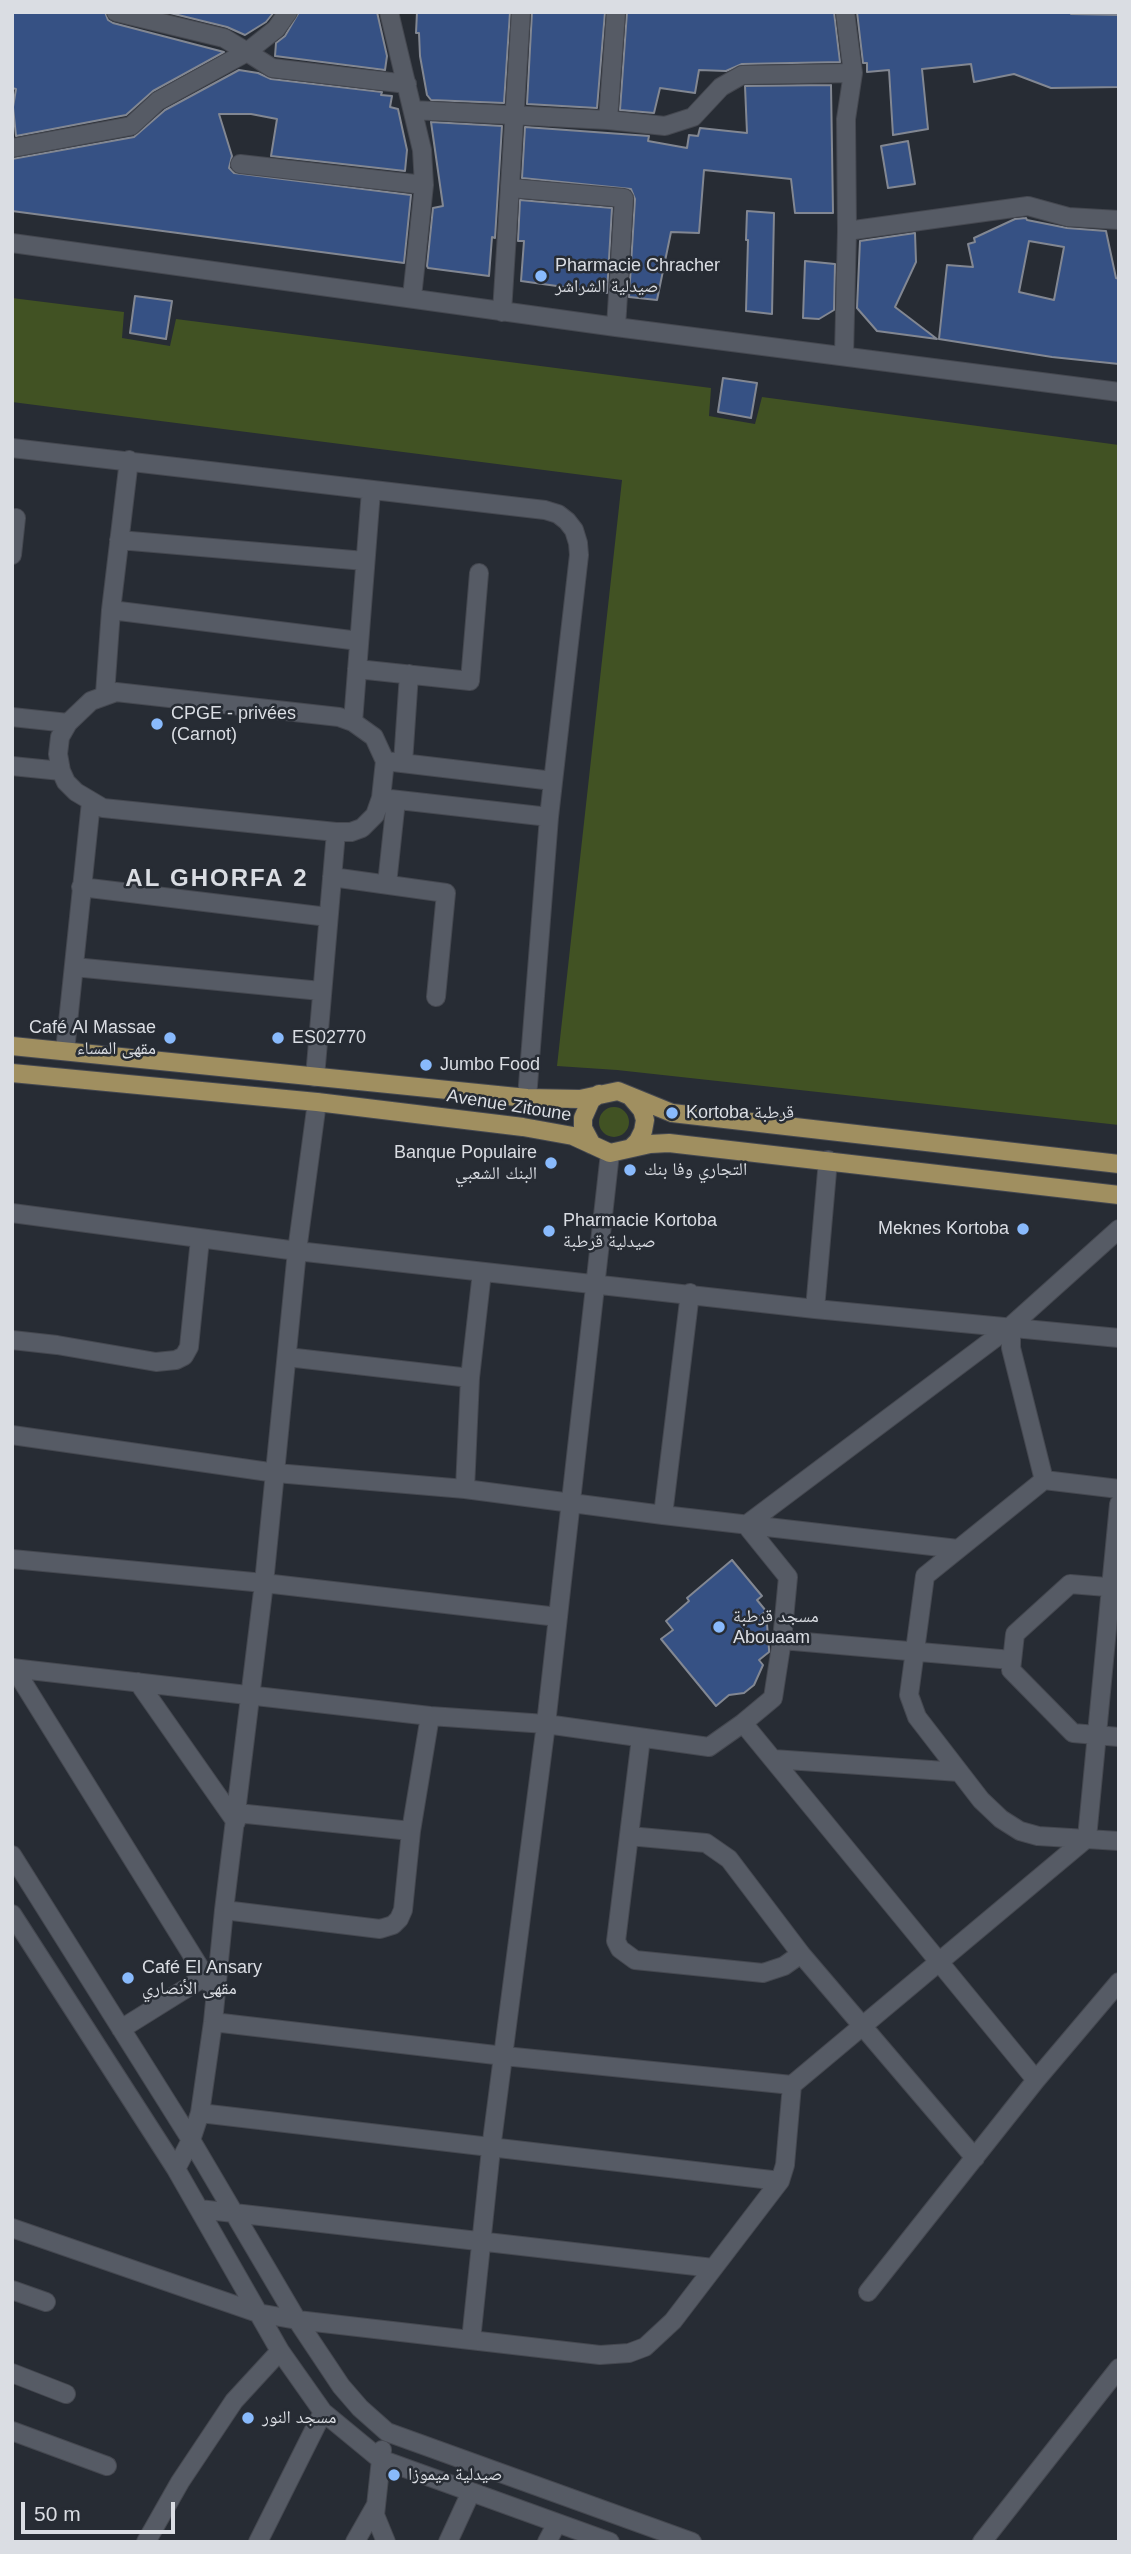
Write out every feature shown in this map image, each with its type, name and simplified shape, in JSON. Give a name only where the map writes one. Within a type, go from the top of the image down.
[{"type":"main road","name":"Avenue Zitoune","points":[[12,1046],[527,1098],[580,1099],[618,1091],[672,1112],[1119,1164]]},
{"type":"main road","name":"Avenue Zitoune","points":[[12,1073],[317,1102],[523,1127],[573,1136],[610,1153]]},
{"type":"main road","points":[[592,1145],[583,1128],[583,1118],[591,1100],[599,1094]]},
{"type":"main road","points":[[628,1094],[642,1110],[645,1120],[643,1131],[631,1148]]},
{"type":"main road","points":[[610,1153],[669,1143],[1119,1195]]},
{"type":"street","points":[[116,12],[224,38],[272,68],[407,84]]},
{"type":"street","points":[[12,148],[131,126],[158,101],[247,52],[276,29],[288,12]]},
{"type":"street","points":[[389,12],[422,150],[424,185],[412,297]]},
{"type":"street","points":[[502,312],[521,12]]},
{"type":"street","points":[[608,120],[616,12]]},
{"type":"street","points":[[844,355],[846,119],[853,73],[845,12]]},
{"type":"street","points":[[413,110],[608,120],[665,126],[692,117],[722,88],[741,75],[853,73]]},
{"type":"street","points":[[240,164],[424,185]]},
{"type":"street","points":[[511,188],[624,198],[616,327]]},
{"type":"street","points":[[847,231],[1028,206],[1068,217],[1119,220]]},
{"type":"street","points":[[12,243],[412,297],[502,312],[1119,391]]},
{"type":"street","points":[[12,448],[545,510],[558,514],[574,530],[579,555],[549,817],[527,1098]]},
{"type":"street","points":[[105,694],[111,610],[129,460]]},
{"type":"street","points":[[353,722],[371,491]]},
{"type":"street","points":[[12,555],[16,518]]},
{"type":"street","points":[[119,540],[365,561]]},
{"type":"street","points":[[357,669],[470,681],[479,573]]},
{"type":"street","points":[[111,610],[359,641]]},
{"type":"street","points":[[387,884],[388,799],[409,674]]},
{"type":"street","points":[[388,799],[362,828],[351,832],[103,808],[66,782],[58,754],[60,737],[68,723],[91,701],[116,692],[339,717],[353,722],[374,737],[394,762],[553,780]]},
{"type":"street","points":[[12,717],[68,723]]},
{"type":"street","points":[[12,766],[61,771]]},
{"type":"street","points":[[388,799],[549,817]]},
{"type":"street","points":[[65,1051],[91,802]]},
{"type":"street","points":[[315,1077],[336,832]]},
{"type":"street","points":[[332,877],[446,893],[436,997]]},
{"type":"street","points":[[81,887],[328,917]]},
{"type":"street","points":[[74,967],[321,991]]},
{"type":"street","points":[[176,2169],[191,2140],[200,2113],[213,2022],[276,1473],[297,1251],[317,1102]]},
{"type":"street","points":[[471,2340],[491,2148],[546,1724],[610,1153]]},
{"type":"street","points":[[815,1309],[828,1160]]},
{"type":"street","points":[[12,1213],[297,1251],[482,1272],[815,1309],[1119,1338]]},
{"type":"street","points":[[746,1525],[1010,1326],[1119,1229]]},
{"type":"street","points":[[12,1340],[156,1362],[176,1360],[184,1356],[189,1347],[200,1238]]},
{"type":"street","points":[[464,1489],[470,1378],[482,1272]]},
{"type":"street","points":[[663,1515],[690,1293]]},
{"type":"street","points":[[1010,1326],[1011,1348],[1044,1480]]},
{"type":"street","points":[[287,1357],[470,1378]]},
{"type":"street","points":[[12,1435],[276,1473],[464,1489],[958,1549]]},
{"type":"street","points":[[1119,1489],[1044,1480],[926,1576],[909,1695],[912,1706],[960,1772],[1001,1819],[1020,1831],[1038,1836],[1119,1841]]},
{"type":"street","points":[[12,2228],[258,2313],[297,2320],[600,2355],[629,2353],[645,2347],[659,2337],[780,2181],[785,2165],[792,2085],[1087,1838],[1096,1734],[1115,1588],[1119,1504]]},
{"type":"street","points":[[13,1668],[430,1716],[546,1724],[709,1747],[772,1698],[782,1640],[788,1577],[746,1525]]},
{"type":"street","points":[[12,1559],[264,1583],[558,1617]]},
{"type":"street","points":[[1115,1588],[1070,1584],[1015,1634],[1011,1670],[1073,1733],[1119,1737]]},
{"type":"street","points":[[782,1640],[1012,1660]]},
{"type":"street","points":[[13,1668],[215,1992]]},
{"type":"street","points":[[138,1682],[236,1818]]},
{"type":"street","points":[[224,1910],[380,1929],[393,1925],[403,1910],[411,1830],[430,1716]]},
{"type":"street","points":[[743,1723],[1037,2080]]},
{"type":"street","points":[[641,1738],[616,1941],[625,1955],[635,1960],[764,1973],[784,1966],[801,1954]]},
{"type":"street","points":[[773,1759],[960,1772]]},
{"type":"street","points":[[236,1818],[411,1830]]},
{"type":"street","points":[[629,1836],[691,1840],[706,1843],[719,1850],[737,1868],[801,1954],[975,2158]]},
{"type":"street","points":[[12,1855],[191,2140],[297,2320],[341,2386],[360,2408],[387,2432],[692,2542]]},
{"type":"street","points":[[12,1914],[176,2169],[280,2351],[324,2412],[380,2459],[610,2542]]},
{"type":"street","points":[[121,2029],[205,1976]]},
{"type":"street","points":[[868,2292],[1119,1982]]},
{"type":"street","points":[[213,2022],[504,2056],[792,2085]]},
{"type":"street","points":[[200,2113],[780,2181]]},
{"type":"street","points":[[199,2209],[713,2268]]},
{"type":"street","points":[[12,2290],[46,2302]]},
{"type":"street","points":[[146,2542],[180,2482],[227,2411],[280,2351]]},
{"type":"street","points":[[982,2542],[1119,2368]]},
{"type":"street","points":[[12,2373],[66,2394]]},
{"type":"street","points":[[258,2542],[324,2412]]},
{"type":"street","points":[[12,2431],[107,2466]]},
{"type":"street","points":[[386,2542],[376,2515],[376,2505],[380,2459],[387,2432]]},
{"type":"street","points":[[448,2542],[471,2492]]},
{"type":"street","points":[[355,2542],[376,2505]]},
{"type":"street","points":[[547,2542],[557,2523]]},
{"type":"green space","points":[[12,298],[124,312],[122,338],[170,346],[176,319],[711,388],[709,416],[755,424],[762,397],[1119,445],[1119,1125],[617,1070],[557,1066],[622,480],[12,402]]},
{"type":"green space","points":[[614,1107],[625,1111],[629,1122],[625,1133],[614,1137],[603,1133],[599,1122],[603,1111]]},
{"type":"building","points":[[12,12],[105,12],[108,20],[113,23],[224,52],[153,91],[126,115],[16,136],[13,107],[16,89],[12,88]]},
{"type":"building","points":[[166,12],[274,12],[266,22],[245,35],[227,27]]},
{"type":"building","points":[[299,12],[377,12],[387,56],[385,70],[275,56],[276,43],[285,36]]},
{"type":"building","points":[[417,12],[510,12],[504,103],[431,100],[427,95],[420,56],[419,33],[416,33]]},
{"type":"building","points":[[532,12],[605,12],[597,108],[527,104]]},
{"type":"building","points":[[627,12],[834,12],[840,62],[742,64],[726,71],[699,70],[695,93],[660,88],[654,113],[620,110]]},
{"type":"building","points":[[857,12],[1071,12],[1119,15],[1119,87],[1051,88],[1014,74],[974,82],[971,64],[922,69],[928,129],[893,135],[889,70],[867,72],[867,63],[863,63]]},
{"type":"building","points":[[239,70],[258,73],[271,79],[382,92],[381,95],[392,96],[390,107],[398,109],[407,150],[405,171],[271,156],[277,119],[251,114],[219,114],[232,156],[229,168],[234,173],[411,195],[404,263],[12,211],[12,159],[134,137],[165,110]]},
{"type":"building","points":[[831,85],[833,213],[795,213],[791,179],[704,170],[699,233],[671,232],[657,300],[629,297],[635,199],[631,189],[522,178],[525,127],[649,136],[648,141],[687,148],[689,135],[698,136],[700,128],[747,133],[745,86]]},
{"type":"building","points":[[431,122],[502,126],[495,238],[492,237],[489,276],[427,266],[433,208],[443,206]]},
{"type":"building","points":[[908,141],[915,184],[888,188],[881,146]]},
{"type":"building","points":[[520,200],[612,208],[607,293],[521,281],[524,241],[518,241]]},
{"type":"building","points":[[747,211],[774,213],[772,314],[746,311]]},
{"type":"building","points":[[1026,218],[1067,228],[1106,231],[1116,278],[1119,279],[1119,364],[1052,357],[939,339],[947,265],[973,267],[968,244],[975,242],[974,238],[1015,219]],"holes":[[[1029,241],[1064,247],[1054,300],[1019,292]]]},
{"type":"building","points":[[915,233],[916,262],[895,307],[937,339],[877,331],[857,308],[860,241]]},
{"type":"building","points":[[805,261],[835,264],[834,310],[819,319],[803,318]]},
{"type":"building","points":[[135,296],[172,301],[166,339],[130,333]]},
{"type":"building","points":[[723,378],[757,383],[751,418],[718,412]]},
{"type":"building","name":"مسجد قرطبة Abouaam","points":[[732,1560],[762,1596],[757,1600],[766,1611],[760,1616],[767,1624],[769,1652],[759,1660],[763,1665],[754,1685],[744,1693],[729,1695],[716,1706],[661,1639],[673,1630],[666,1621],[689,1601],[687,1598]]},
{"type":"place","name":"Pharmacie Chracher صيدلية الشراشر","points":[[541,276]]},
{"type":"place","name":"CPGE - privées (Carnot)","points":[[157,724]]},
{"type":"place","name":"Café Al Massae مقهى المساء","points":[[170,1038]]},
{"type":"place","name":"ES02770","points":[[278,1038]]},
{"type":"place","name":"Jumbo Food","points":[[426,1065]]},
{"type":"place","name":"Kortoba قرطبة","points":[[672,1113]]},
{"type":"place","name":"Banque Populaire البنك الشعبي","points":[[551,1163]]},
{"type":"place","name":"التجاري وفا بنك","points":[[630,1170]]},
{"type":"place","name":"Meknes Kortoba","points":[[1023,1229]]},
{"type":"place","name":"Pharmacie Kortoba صيدلية قرطبة","points":[[549,1231]]},
{"type":"place","name":"مسجد قرطبة Abouaam","points":[[719,1627]]},
{"type":"place","name":"Café El Ansary مقهى الأنصاري","points":[[128,1978]]},
{"type":"place","name":"مسجد النور","points":[[248,2418]]},
{"type":"place","name":"صيدلية ميموزا","points":[[394,2475]]},
{"type":"district","name":"AL GHORFA 2","points":[[217,879]]}]
